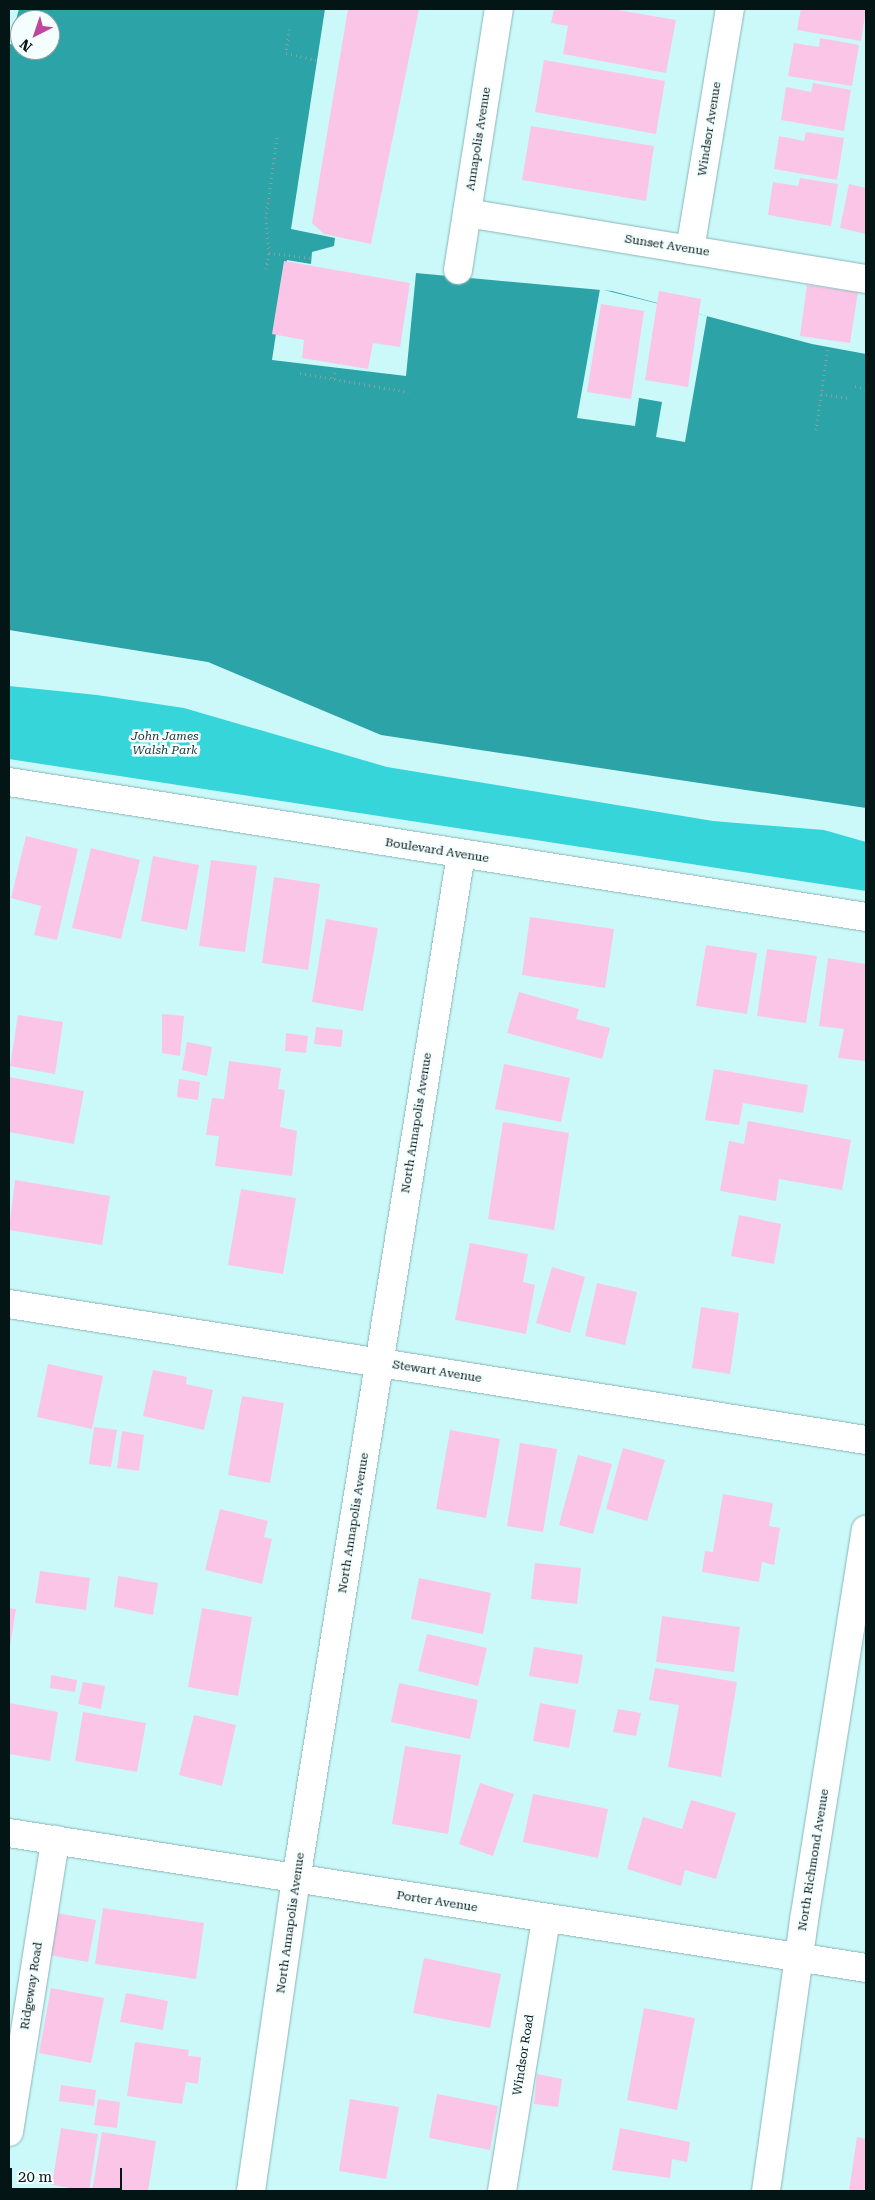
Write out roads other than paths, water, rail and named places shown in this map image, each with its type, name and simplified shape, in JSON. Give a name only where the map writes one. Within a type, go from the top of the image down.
[{"type":"street","name":"Annapolis Avenue","points":[[458,270],[499,9]]},
{"type":"street","name":"Windsor Avenue","points":[[690,250],[730,9]]},
{"type":"street","name":"Sunset Avenue","points":[[467,213],[866,279]]},
{"type":"street","name":"Boulevard Avenue","points":[[9,782],[461,855],[866,917]]},
{"type":"street","name":"North Annapolis Avenue","points":[[251,2191],[296,1880],[461,855]]},
{"type":"street","name":"Stewart Avenue","points":[[9,1304],[866,1440]]},
{"type":"street","name":"North Richmond Avenue","points":[[766,2191],[798,1959],[866,1530]]},
{"type":"street","name":"Porter Avenue","points":[[9,1833],[296,1880],[866,1968]]},
{"type":"street","name":"Ridgeway Road","points":[[9,2132],[55,1840]]},
{"type":"street","name":"Windsor Road","points":[[502,2191],[546,1919]]},
{"type":"park label","name":"John James Walsh Park","points":[[165,744]]}]
